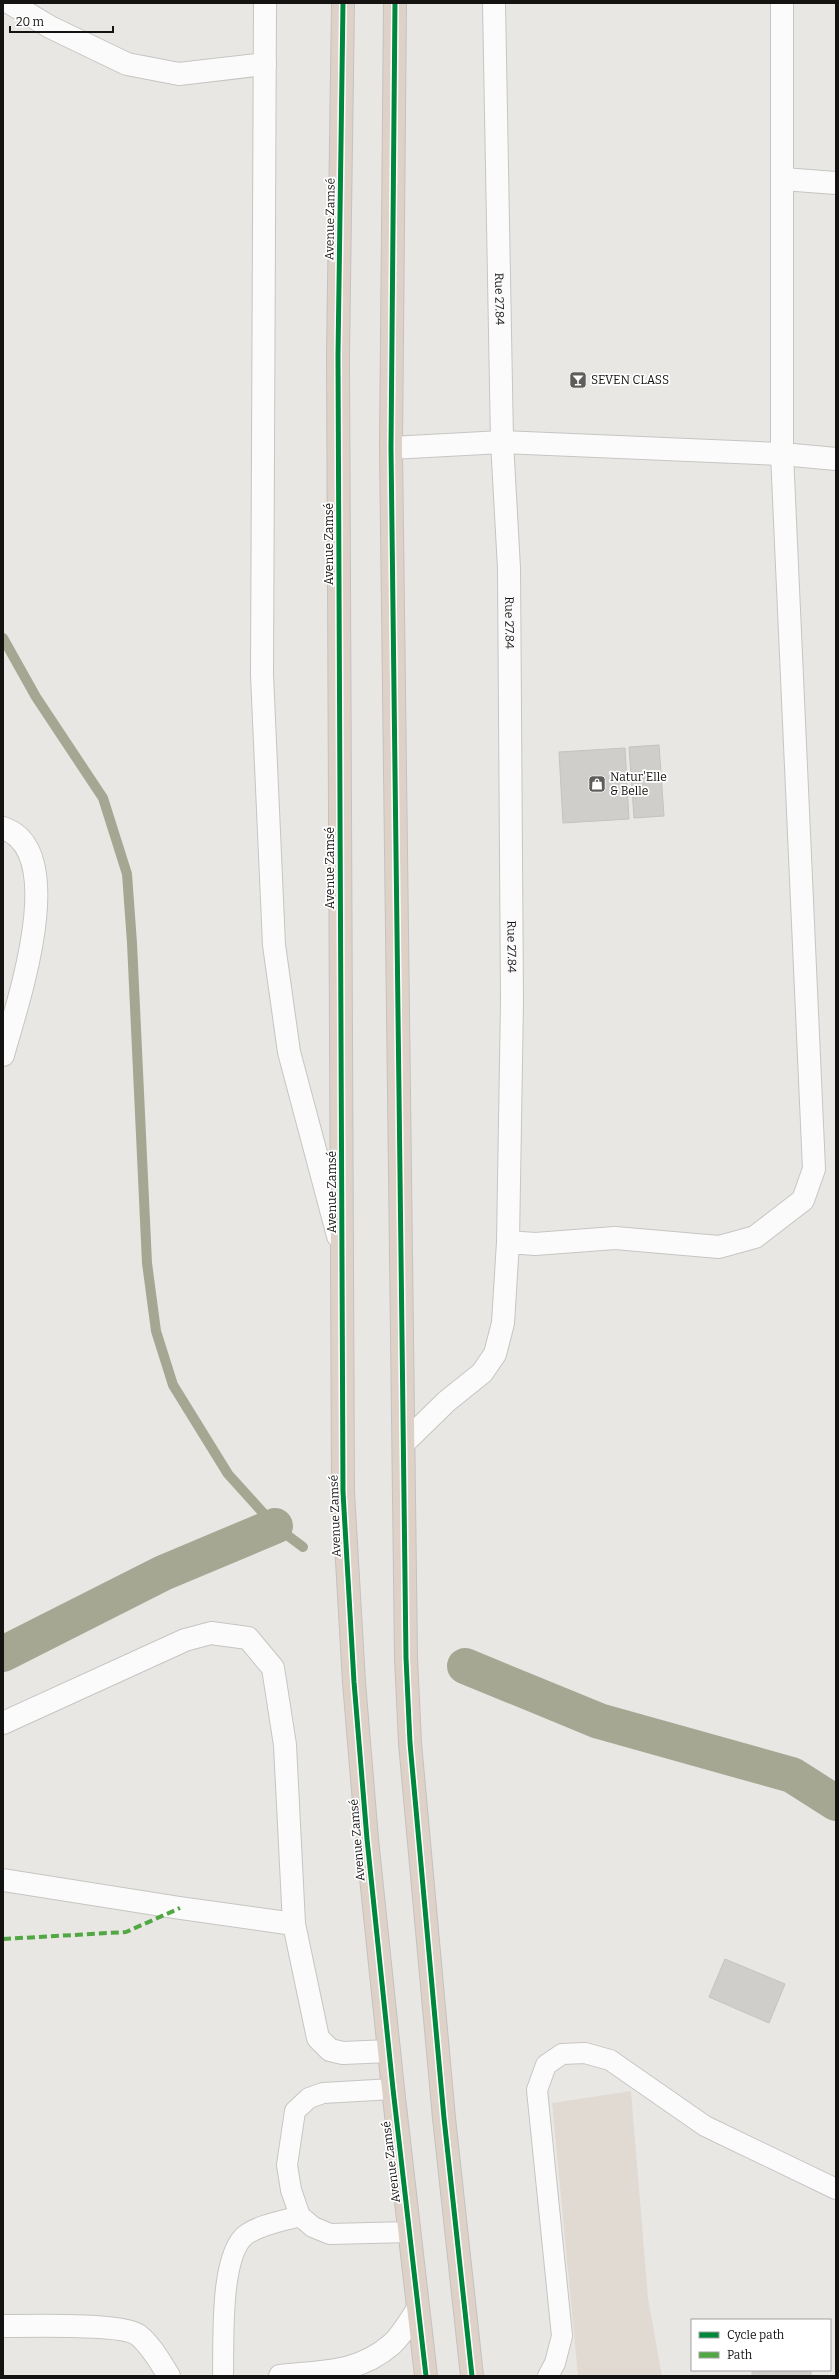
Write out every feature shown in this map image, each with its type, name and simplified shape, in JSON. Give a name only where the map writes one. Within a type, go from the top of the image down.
[{"type":"highway","name":"Avenue Zamsé","points":[[343,3],[338,355],[343,1492],[354,1682],[367,1839],[393,2090],[426,2376]]},
{"type":"highway","points":[[395,3],[391,448],[406,1658],[410,1743],[444,2118],[472,2376]]},
{"type":"street","points":[[10,3],[50,27],[127,64],[179,74],[265,64]]},
{"type":"street","points":[[265,3],[262,675],[274,945],[289,1052],[342,1250]]},
{"type":"street","name":"Rue 27.84","points":[[404,1443],[447,1401],[482,1373],[495,1354],[503,1323],[508,1242],[512,1001],[510,568],[502,442],[494,3]]},
{"type":"street","points":[[508,1242],[535,1244],[616,1238],[719,1247],[755,1237],[803,1200],[814,1169],[782,454],[782,3]]},
{"type":"street","points":[[783,179],[836,183]]},
{"type":"street","points":[[391,448],[502,442],[782,454],[836,459]]},
{"type":"street","points":[[3,828],[10,830],[27,848],[37,881],[34,939],[3,1055]]},
{"type":"street","points":[[3,1723],[185,1640],[211,1633],[248,1638],[273,1668],[285,1744],[294,1924],[318,2038],[330,2050],[343,2054],[389,2052]]},
{"type":"street","points":[[3,1880],[180,1908],[294,1924]]},
{"type":"street","points":[[280,2376],[351,2368],[373,2358],[393,2343],[418,2309]]},
{"type":"street","points":[[3,2326],[89,2326],[136,2333],[150,2347],[169,2376]]},
{"type":"lane","points":[[548,2376],[555,2363],[562,2336],[537,2090],[546,2065],[562,2054],[585,2053],[610,2060],[705,2126],[836,2190]]},
{"type":"lane","points":[[393,2090],[324,2093],[309,2098],[295,2111],[287,2165],[291,2190],[300,2216],[313,2227],[330,2234],[410,2232]]},
{"type":"lane","points":[[223,2376],[227,2273],[237,2246],[247,2234],[264,2226],[300,2216]]},
{"type":"shaded area","points":[[631,2091],[648,2298],[662,2376],[578,2376],[552,2103]]},
{"type":"building","points":[[659,745],[664,816],[634,818],[629,747]]},
{"type":"building","points":[[625,748],[629,819],[563,823],[559,752]]},
{"type":"building","points":[[725,1959],[785,1984],[769,2023],[709,1997]]},
{"type":"building","points":[[811,2371],[811,2376],[752,2376],[752,2372]]},
{"type":"waterway","points":[[3,638],[36,697],[103,798],[127,874],[132,943],[147,1263],[156,1331],[173,1385],[228,1474],[275,1526],[303,1547]]},
{"type":"waterway","points":[[3,1654],[163,1573],[275,1526]]},
{"type":"waterway","points":[[465,1666],[599,1721],[792,1775],[836,1803]]},
{"type":"marked path","points":[[3,1939],[126,1932],[180,1908]]},
{"type":"cycle path","points":[[343,3],[338,355],[343,1492],[354,1682],[367,1839],[393,2089],[426,2376]]},
{"type":"cycle path","points":[[395,3],[391,448],[406,1658],[410,1743],[444,2118],[472,2376]]},
{"type":"place","name":"SEVEN CLASS","points":[[578,380]]},
{"type":"place","name":"Natur'Elle & Belle","points":[[597,784]]}]
